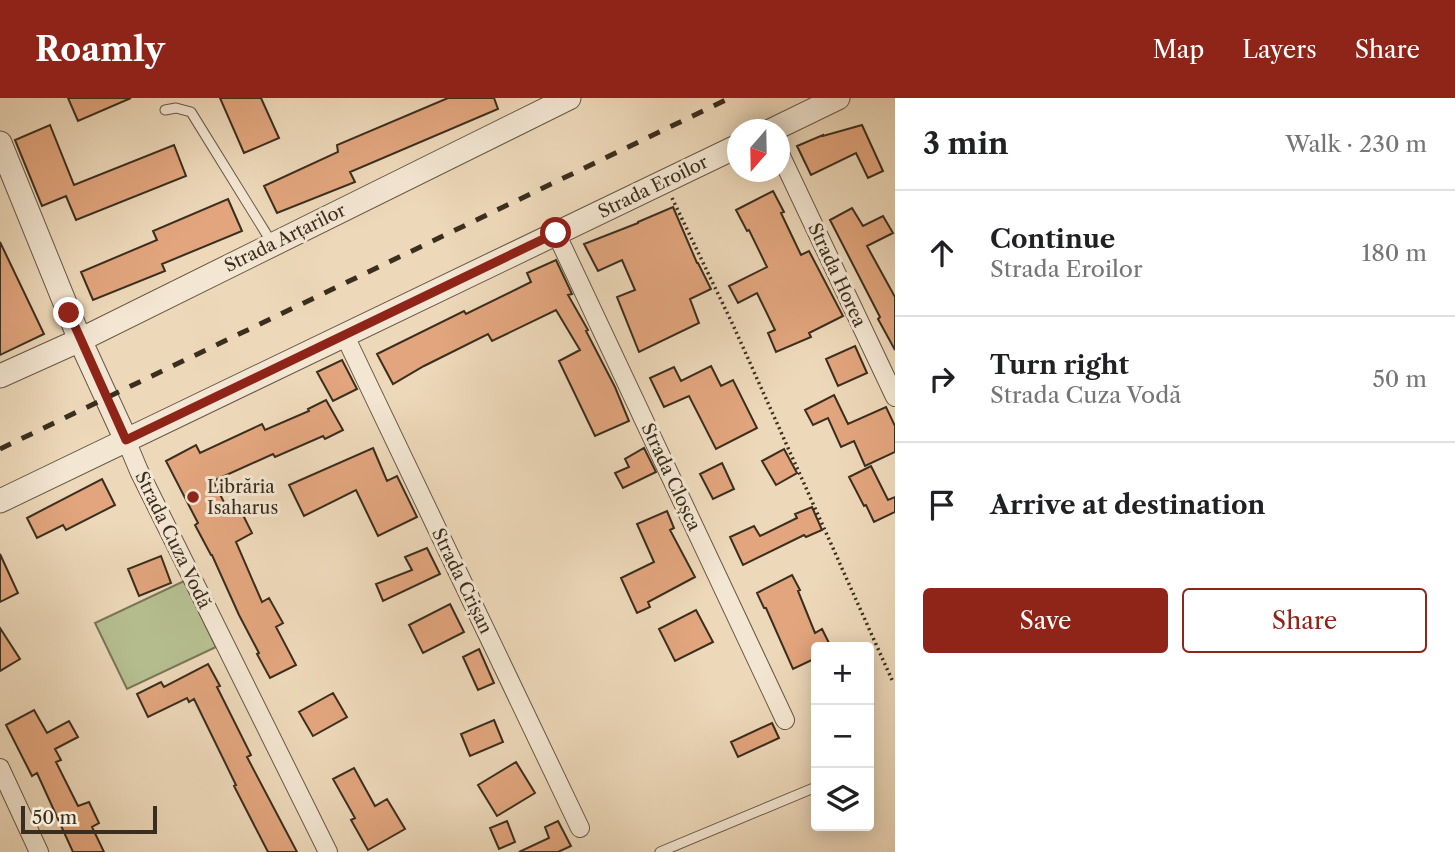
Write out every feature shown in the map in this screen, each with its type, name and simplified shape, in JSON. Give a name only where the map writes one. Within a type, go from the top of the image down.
[{"type":"street","name":"Strada Arțarilor","points":[[0,376],[80,340],[569,98]]},
{"type":"street","points":[[790,121],[838,98]]},
{"type":"street","name":"Strada Cuza Vodă","points":[[0,143],[80,340],[139,471],[328,852]]},
{"type":"street","name":"Strada Eroilor","points":[[0,501],[727,151]]},
{"type":"street","name":"Strada Horea","points":[[790,177],[895,397]]},
{"type":"street","name":"Strada Cloșca","points":[[556,233],[785,720]]},
{"type":"street","name":"Strada Crișan","points":[[344,334],[580,828]]},
{"type":"street","points":[[0,768],[39,852]]},
{"type":"lane","points":[[165,110],[176,108],[191,112],[273,244]]},
{"type":"lane","points":[[660,852],[811,789]]},
{"type":"path","points":[[664,181],[733,326],[892,680]]},
{"type":"green space","points":[[184,581],[216,647],[127,689],[95,623]]},
{"type":"building","points":[[68,98],[131,98],[78,121]]},
{"type":"building","points":[[220,98],[261,98],[279,138],[244,153]]},
{"type":"building","points":[[448,98],[494,98],[498,109],[350,172],[355,182],[277,213],[264,186],[338,152],[337,145]]},
{"type":"building","points":[[50,125],[74,185],[174,145],[186,176],[76,220],[66,196],[42,206],[15,140]]},
{"type":"building","points":[[862,125],[883,171],[868,178],[856,153],[811,175],[797,146],[823,135]]},
{"type":"building","points":[[773,191],[801,255],[809,251],[843,316],[809,333],[811,337],[776,352],[768,333],[775,330],[757,293],[738,303],[729,286],[767,267],[736,210]]},
{"type":"building","points":[[228,199],[242,231],[162,264],[165,271],[93,300],[81,272],[157,240],[153,231]]},
{"type":"building","points":[[673,207],[711,289],[690,299],[699,323],[639,352],[617,297],[635,290],[622,260],[598,271],[584,244]]},
{"type":"building","points":[[852,208],[863,226],[883,216],[893,233],[867,246],[895,297],[895,350],[830,220]]},
{"type":"building","points":[[0,242],[44,334],[0,355]]},
{"type":"building","points":[[556,260],[572,294],[568,295],[588,330],[586,331],[629,421],[595,436],[559,361],[580,350],[556,310],[492,341],[488,334],[393,384],[377,354],[464,311],[466,314],[531,282],[527,273]]},
{"type":"building","points":[[855,346],[867,373],[838,386],[826,359]]},
{"type":"building","points":[[342,360],[357,389],[333,401],[317,372]]},
{"type":"building","points":[[711,366],[721,386],[733,380],[757,428],[716,449],[689,396],[664,407],[650,378],[674,367],[681,381]]},
{"type":"building","points":[[834,395],[848,424],[886,407],[895,426],[895,452],[865,466],[854,441],[841,447],[828,418],[813,425],[805,410]]},
{"type":"building","points":[[326,400],[343,430],[275,457],[273,454],[213,481],[227,508],[237,503],[252,533],[236,542],[262,602],[269,598],[283,623],[276,627],[296,665],[270,678],[166,461],[196,445],[200,453],[262,424],[265,430],[309,411],[308,409]]},
{"type":"building","points":[[373,448],[387,481],[397,476],[417,517],[378,536],[356,490],[304,516],[289,485]]},
{"type":"building","points":[[644,448],[656,472],[623,488],[615,473],[629,467],[625,459]]},
{"type":"building","points":[[784,449],[797,473],[776,485],[762,461]]},
{"type":"building","points":[[722,463],[734,489],[713,499],[700,474]]},
{"type":"building","points":[[871,466],[888,500],[895,497],[895,512],[874,522],[849,477]]},
{"type":"building","points":[[102,479],[115,505],[66,530],[63,525],[37,538],[27,518]]},
{"type":"building","points":[[812,507],[822,530],[806,537],[804,535],[743,565],[730,537],[754,526],[760,536],[797,518],[795,514]]},
{"type":"building","points":[[667,511],[674,528],[670,530],[695,577],[648,602],[650,607],[637,613],[621,578],[654,562],[637,524]]},
{"type":"building","points":[[427,548],[440,574],[383,601],[376,584],[412,570],[405,557]]},
{"type":"building","points":[[0,554],[18,593],[0,602]]},
{"type":"building","points":[[161,556],[171,583],[139,596],[128,569]]},
{"type":"building","points":[[792,575],[815,633],[822,629],[828,642],[811,642],[811,660],[793,669],[757,593]]},
{"type":"building","points":[[450,604],[464,632],[423,653],[409,625]]},
{"type":"building","points":[[696,610],[713,642],[675,661],[659,629]]},
{"type":"building","points":[[0,628],[20,659],[0,671]]},
{"type":"building","points":[[479,649],[494,683],[478,690],[463,657]]},
{"type":"building","points":[[208,664],[251,755],[247,757],[297,852],[268,852],[194,699],[189,702],[187,698],[148,717],[137,694],[161,682],[164,687]]},
{"type":"building","points":[[333,693],[347,717],[313,736],[299,712]]},
{"type":"building","points":[[34,710],[47,733],[69,721],[78,737],[55,749],[61,760],[56,762],[78,806],[89,802],[99,823],[92,827],[104,852],[73,852],[37,773],[32,776],[6,725]]},
{"type":"building","points":[[494,720],[503,742],[470,756],[461,734]]},
{"type":"building","points":[[772,723],[779,738],[738,757],[731,742]]},
{"type":"building","points":[[516,762],[535,793],[497,816],[478,785]]},
{"type":"building","points":[[354,768],[375,806],[387,799],[405,829],[368,850],[351,820],[355,818],[333,779]]},
{"type":"building","points":[[507,821],[515,842],[499,849],[490,828]]},
{"type":"building","points":[[558,821],[571,846],[558,852],[519,852],[549,838],[545,827]]},
{"type":"railway","points":[[0,449],[730,98]]},
{"type":"place","name":"Librăria Isaharus","points":[[193,497]]},
{"type":"route","points":[[69,313],[126,440],[556,233]]}]
